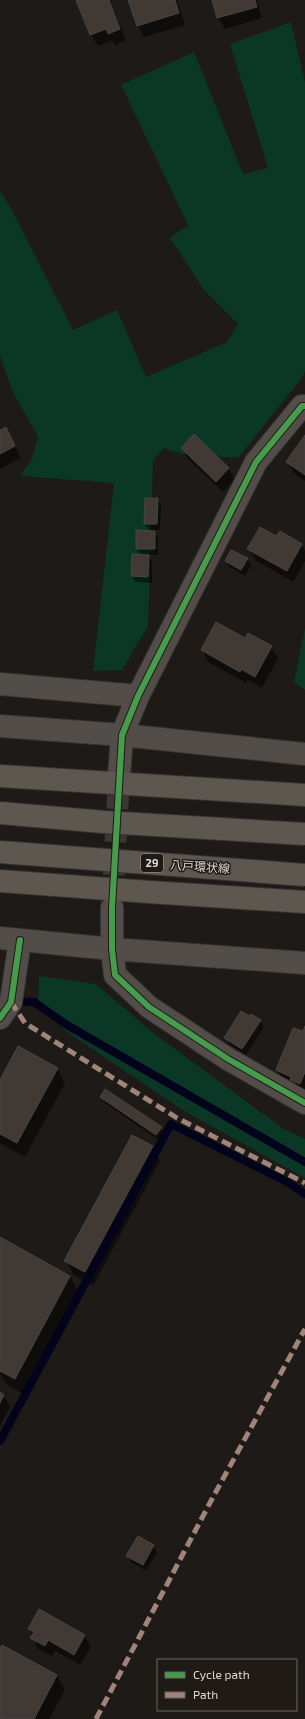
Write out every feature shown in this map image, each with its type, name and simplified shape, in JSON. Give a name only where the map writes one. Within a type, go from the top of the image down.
[{"type":"main road","points":[[0,776],[305,795]]},
{"type":"main road","points":[[0,813],[104,822],[305,834]]},
{"type":"main road","name":"八戸環状線","points":[[0,852],[305,875]]},
{"type":"main road","points":[[0,881],[305,902]]},
{"type":"street","points":[[119,777],[122,735],[138,696],[256,462],[302,406],[305,406]]},
{"type":"street","points":[[0,684],[138,696]]},
{"type":"street","points":[[0,726],[122,735],[305,754]]},
{"type":"street","points":[[112,908],[112,949],[115,975],[149,1007],[228,1059],[305,1103]]},
{"type":"street","points":[[0,1018],[11,1002],[10,939],[112,949],[305,962]]},
{"type":"green space","points":[[291,22],[305,82],[305,371],[301,379],[238,458],[182,454],[164,448],[153,461],[148,626],[122,670],[93,671],[114,483],[20,476],[32,459],[38,437],[12,390],[0,356],[0,190],[12,210],[73,330],[117,310],[146,377],[227,342],[238,324],[204,290],[170,238],[188,225],[121,85],[194,52],[243,174],[268,168],[230,44]]},
{"type":"green space","points":[[305,628],[305,690],[294,682]]},
{"type":"green space","points":[[39,976],[96,984],[152,1032],[284,1129],[305,1139],[305,1178],[186,1112],[70,1034],[38,1006]]},
{"type":"building","points":[[76,0],[109,0],[120,29],[108,34],[106,29],[90,35]]},
{"type":"building","points":[[128,0],[175,0],[179,13],[137,26]]},
{"type":"building","points":[[212,0],[255,0],[257,7],[217,18]]},
{"type":"building","points":[[6,427],[15,446],[0,454],[0,430]]},
{"type":"building","points":[[194,434],[229,468],[216,482],[181,448]]},
{"type":"building","points":[[305,435],[305,475],[286,462]]},
{"type":"building","points":[[145,498],[158,498],[157,524],[144,524]]},
{"type":"building","points":[[260,527],[276,536],[280,531],[302,544],[287,571],[247,549]]},
{"type":"building","points":[[136,530],[155,531],[155,549],[136,549]]},
{"type":"building","points":[[231,550],[248,558],[241,570],[225,561]]},
{"type":"building","points":[[132,554],[149,555],[148,577],[131,576]]},
{"type":"building","points":[[216,622],[245,638],[248,633],[272,646],[255,677],[241,669],[240,672],[201,650]]},
{"type":"building","points":[[241,1011],[249,1016],[251,1014],[261,1020],[242,1049],[224,1038]]},
{"type":"building","points":[[305,1026],[305,1072],[300,1084],[290,1080],[291,1077],[276,1070],[293,1028],[303,1031]]},
{"type":"building","points":[[18,1046],[58,1068],[17,1143],[0,1134],[0,1080]]},
{"type":"building","points":[[105,1089],[162,1127],[156,1135],[100,1097]]},
{"type":"building","points":[[132,1135],[153,1146],[85,1272],[64,1261]]},
{"type":"building","points":[[0,1237],[70,1276],[15,1379],[0,1371]]},
{"type":"building","points":[[0,1392],[4,1395],[0,1403]]},
{"type":"building","points":[[138,1536],[154,1545],[143,1565],[126,1556]]},
{"type":"building","points":[[39,1609],[85,1635],[74,1655],[48,1640],[45,1646],[30,1638],[34,1632],[28,1629]]},
{"type":"building","points":[[2,1645],[57,1675],[34,1719],[0,1719],[0,1649]]},
{"type":"waterway","points":[[12,1001],[34,1002],[67,1025],[305,1162]]},
{"type":"waterway","points":[[0,1441],[171,1124],[287,1182],[305,1194]]},
{"type":"tunnel","points":[[112,908],[119,777]]},
{"type":"marked path","points":[[11,1002],[25,1023],[177,1118],[305,1183]]},
{"type":"marked path","points":[[96,1719],[212,1499],[305,1329]]},
{"type":"cycle path","points":[[305,406],[302,406],[256,462],[138,696],[122,735],[112,908],[112,949],[115,975],[149,1007],[228,1059],[305,1103]]},
{"type":"cycle path","points":[[0,1018],[11,1002],[20,940]]}]
